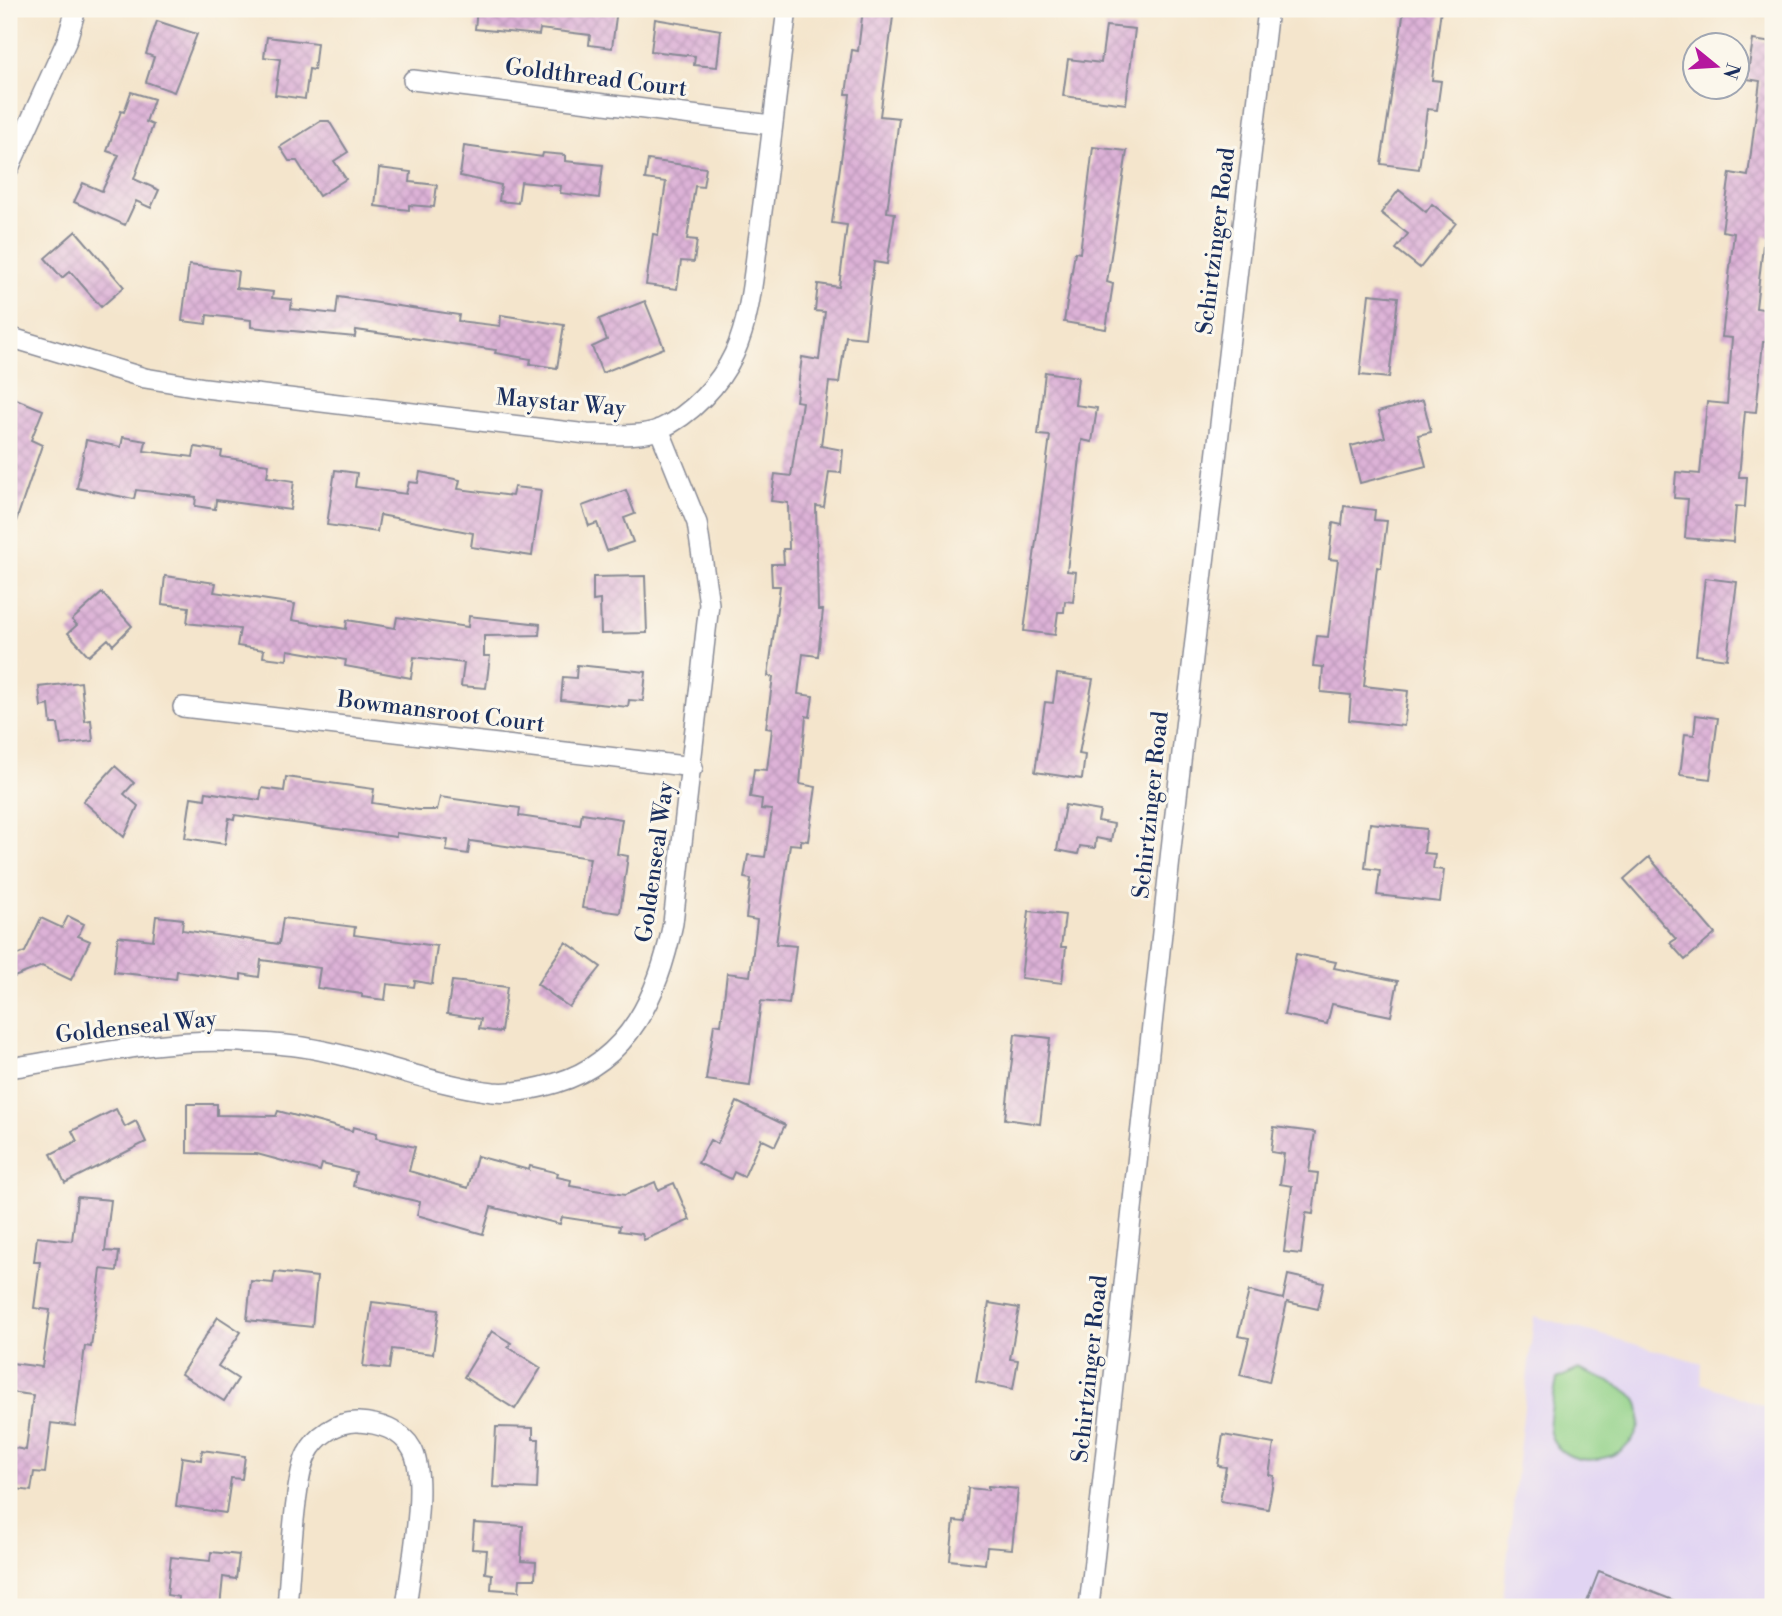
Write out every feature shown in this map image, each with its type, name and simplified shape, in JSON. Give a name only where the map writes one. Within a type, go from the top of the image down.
[{"type":"street","points":[[9,169],[67,40],[76,9]]},
{"type":"street","name":"Maystar Way","points":[[9,337],[131,374],[205,388],[587,433],[628,434],[659,429],[687,411],[714,385],[733,355],[744,328],[787,9]]},
{"type":"street","name":"Schirtzinger Road","points":[[1089,1607],[1176,805],[1268,9]]},
{"type":"street","name":"Goldthread Court","points":[[413,80],[772,125]]},
{"type":"street","name":"Goldenseal Way","points":[[9,1068],[141,1047],[236,1041],[303,1047],[494,1092],[534,1090],[573,1078],[621,1046],[635,1028],[667,955],[692,767],[709,604],[697,523],[659,429]]},
{"type":"street","name":"Bowmansroot Court","points":[[183,707],[692,767]]},
{"type":"street","points":[[287,1607],[300,1482],[306,1456],[322,1434],[348,1422],[378,1423],[403,1438],[412,1449],[418,1464],[419,1493],[406,1607]]},
{"type":"shaded area","points":[[1534,1316],[1702,1363],[1701,1383],[1773,1409],[1773,1607],[1502,1607]]},
{"type":"green space","points":[[1579,1369],[1620,1387],[1638,1403],[1640,1416],[1636,1435],[1626,1447],[1613,1455],[1583,1459],[1568,1455],[1557,1446],[1550,1433],[1550,1414],[1557,1379]]},
{"type":"building","points":[[477,9],[617,9],[612,48],[589,45],[590,35],[540,29],[539,35],[475,29]]},
{"type":"building","points":[[863,9],[894,9],[880,116],[899,118],[887,212],[895,213],[887,264],[874,262],[865,338],[846,336],[839,383],[829,382],[821,446],[843,450],[841,473],[829,472],[824,507],[816,506],[818,610],[823,610],[818,656],[803,654],[798,694],[813,696],[810,717],[806,716],[800,784],[816,787],[808,841],[801,840],[801,845],[790,844],[776,944],[796,946],[789,1004],[761,1001],[750,1086],[706,1080],[714,1024],[721,1025],[727,973],[750,976],[757,920],[746,918],[751,879],[744,878],[748,855],[765,857],[772,810],[761,809],[762,799],[750,797],[754,769],[767,770],[772,729],[766,728],[773,677],[768,676],[780,586],[772,586],[771,564],[784,564],[783,549],[789,549],[788,503],[771,501],[775,474],[791,476],[802,402],[796,401],[802,357],[819,360],[825,312],[815,311],[818,284],[839,287],[847,225],[832,223],[849,104],[850,94],[846,94],[852,50],[858,51]]},
{"type":"building","points":[[1404,9],[1441,9],[1432,80],[1441,81],[1437,110],[1427,109],[1419,169],[1381,164]]},
{"type":"building","points":[[655,19],[721,30],[717,67],[694,65],[695,56],[651,51]]},
{"type":"building","points":[[157,21],[197,34],[174,92],[146,82],[154,57],[146,54]]},
{"type":"building","points":[[1106,26],[1135,29],[1126,104],[1063,96],[1068,59],[1101,63]]},
{"type":"building","points":[[267,37],[317,43],[314,70],[309,69],[305,99],[275,95],[280,59],[264,57]]},
{"type":"building","points":[[1753,40],[1773,43],[1773,238],[1764,236],[1756,308],[1770,310],[1766,342],[1763,342],[1756,412],[1745,411],[1739,477],[1747,477],[1745,507],[1736,506],[1733,542],[1685,538],[1688,499],[1674,498],[1676,472],[1700,474],[1707,402],[1727,404],[1732,338],[1722,337],[1734,233],[1722,231],[1730,173],[1748,176],[1760,81],[1750,79]]},
{"type":"building","points":[[131,92],[154,99],[146,122],[153,125],[134,179],[159,190],[151,208],[136,201],[125,225],[74,202],[83,183],[102,191],[119,155],[107,151],[121,111],[124,112]]},
{"type":"building","points":[[321,121],[329,121],[348,152],[334,161],[346,179],[319,196],[297,161],[289,161],[280,147]]},
{"type":"building","points":[[464,146],[542,157],[543,153],[565,155],[565,161],[603,165],[599,198],[560,193],[561,186],[521,182],[518,203],[499,201],[501,185],[460,176]]},
{"type":"building","points":[[1093,147],[1127,151],[1107,282],[1113,284],[1106,329],[1064,322],[1075,252],[1080,253]]},
{"type":"building","points":[[648,160],[706,168],[703,187],[695,186],[687,239],[697,240],[694,262],[681,261],[677,289],[646,285],[653,234],[658,235],[666,182],[645,179]]},
{"type":"building","points":[[379,168],[411,172],[410,182],[437,185],[434,207],[409,205],[409,210],[375,206]]},
{"type":"building","points":[[1399,190],[1426,212],[1432,204],[1456,223],[1420,268],[1396,249],[1408,234],[1381,213]]},
{"type":"building","points":[[76,231],[124,287],[101,307],[70,271],[62,278],[45,258]]},
{"type":"building","points":[[189,265],[238,271],[236,288],[273,292],[272,298],[292,300],[291,309],[336,314],[338,297],[459,315],[458,321],[500,326],[501,315],[564,325],[557,368],[530,364],[531,359],[495,353],[496,350],[356,330],[355,337],[251,327],[251,320],[207,315],[206,324],[182,321]]},
{"type":"building","points":[[1369,294],[1398,297],[1389,378],[1360,375]]},
{"type":"building","points":[[645,301],[664,348],[602,373],[592,347],[607,340],[599,319]]},
{"type":"building","points":[[1045,372],[1078,377],[1075,405],[1097,408],[1092,442],[1082,440],[1067,571],[1076,572],[1073,602],[1065,601],[1064,612],[1058,612],[1055,635],[1024,631],[1050,436],[1038,435]]},
{"type":"building","points":[[9,396],[43,410],[31,440],[42,445],[12,533],[9,533]]},
{"type":"building","points":[[1423,400],[1431,432],[1418,435],[1426,466],[1360,483],[1351,446],[1385,437],[1378,412]]},
{"type":"building","points":[[123,437],[146,441],[144,451],[193,457],[195,447],[222,451],[221,457],[269,464],[267,477],[294,481],[290,510],[216,500],[215,509],[195,506],[196,497],[136,490],[134,499],[77,488],[86,440],[121,447]]},
{"type":"building","points":[[335,470],[357,473],[355,487],[406,494],[409,482],[418,483],[420,472],[460,480],[458,489],[512,496],[514,487],[541,490],[532,556],[471,547],[473,533],[380,515],[377,532],[327,525]]},
{"type":"building","points":[[626,490],[635,514],[624,518],[633,542],[607,551],[597,523],[589,526],[582,506]]},
{"type":"building","points":[[1344,506],[1375,510],[1374,520],[1387,521],[1381,568],[1377,567],[1364,686],[1408,691],[1404,726],[1349,720],[1351,695],[1321,692],[1323,667],[1313,666],[1317,636],[1328,637],[1338,560],[1329,559],[1333,523],[1342,525]]},
{"type":"building","points":[[165,576],[216,583],[214,592],[295,604],[292,620],[346,629],[347,620],[395,628],[397,617],[468,627],[469,616],[540,624],[539,635],[484,636],[484,656],[490,656],[486,688],[461,686],[464,663],[414,657],[411,678],[345,666],[346,660],[288,650],[287,660],[263,657],[264,650],[237,646],[240,629],[187,623],[189,607],[162,604]]},
{"type":"building","points":[[645,576],[647,633],[601,634],[600,600],[593,601],[593,577]]},
{"type":"building","points":[[1705,578],[1737,582],[1727,659],[1696,655]]},
{"type":"building","points":[[102,593],[132,626],[113,645],[108,639],[89,656],[68,633],[77,625],[72,620]]},
{"type":"building","points":[[577,665],[646,672],[643,701],[629,700],[628,707],[561,700],[563,677],[576,678]]},
{"type":"building","points":[[1057,674],[1093,679],[1079,754],[1085,755],[1082,779],[1035,772],[1045,702],[1053,703]]},
{"type":"building","points":[[81,682],[85,721],[91,720],[93,741],[61,745],[58,724],[51,724],[49,705],[41,707],[39,687]]},
{"type":"building","points":[[1696,715],[1718,718],[1710,779],[1680,775],[1685,734],[1694,735]]},
{"type":"building","points":[[115,766],[134,783],[124,794],[138,806],[124,837],[83,801]]},
{"type":"building","points":[[286,777],[374,789],[372,803],[419,810],[437,810],[440,797],[520,808],[519,816],[580,825],[582,813],[622,819],[617,854],[628,856],[620,913],[582,908],[590,858],[470,841],[468,854],[446,851],[448,840],[396,833],[396,837],[235,815],[234,819],[229,818],[225,844],[185,838],[191,797],[205,799],[206,792],[260,800],[262,788],[284,791]]},
{"type":"building","points":[[1065,805],[1100,811],[1098,821],[1114,824],[1111,841],[1096,838],[1095,848],[1080,846],[1078,854],[1057,850]]},
{"type":"building","points":[[1370,823],[1426,829],[1424,853],[1435,854],[1433,869],[1444,870],[1440,902],[1377,895],[1380,870],[1365,868]]},
{"type":"building","points":[[1649,857],[1715,934],[1685,960],[1670,943],[1676,939],[1624,879]]},
{"type":"building","points":[[1029,911],[1065,915],[1061,947],[1066,947],[1062,983],[1021,978]]},
{"type":"building","points":[[68,916],[84,924],[78,936],[90,941],[71,980],[42,966],[9,979],[9,958],[25,952],[41,918],[62,928]]},
{"type":"building","points":[[156,916],[183,919],[182,930],[279,944],[283,918],[355,927],[354,935],[437,946],[432,984],[415,981],[414,987],[387,984],[385,1000],[317,988],[320,968],[261,960],[259,977],[241,974],[241,980],[177,971],[176,979],[114,972],[118,936],[153,940]]},
{"type":"building","points":[[566,942],[601,967],[569,1007],[537,984]]},
{"type":"building","points":[[1296,954],[1336,962],[1334,968],[1398,981],[1391,1016],[1332,1004],[1327,1024],[1284,1015]]},
{"type":"building","points":[[452,981],[507,987],[501,1032],[479,1029],[481,1019],[447,1014]]},
{"type":"building","points":[[1015,1034],[1050,1038],[1040,1124],[1005,1119]]},
{"type":"building","points":[[737,1102],[785,1125],[775,1146],[761,1139],[744,1177],[734,1172],[731,1179],[698,1163],[710,1140],[717,1144]]},
{"type":"building","points":[[187,1104],[217,1104],[217,1115],[276,1116],[278,1111],[352,1131],[353,1127],[377,1133],[376,1138],[415,1147],[409,1171],[468,1188],[477,1156],[529,1170],[530,1166],[558,1173],[557,1177],[571,1180],[570,1186],[625,1195],[655,1182],[658,1190],[674,1183],[690,1220],[644,1240],[642,1234],[619,1231],[620,1226],[562,1217],[560,1224],[491,1207],[483,1234],[417,1215],[420,1202],[353,1186],[356,1172],[322,1164],[320,1171],[257,1154],[187,1153]]},
{"type":"building","points":[[116,1109],[125,1127],[136,1121],[146,1142],[65,1183],[51,1154],[77,1141],[72,1131]]},
{"type":"building","points":[[1274,1127],[1315,1132],[1309,1172],[1318,1173],[1313,1214],[1306,1213],[1301,1254],[1284,1252],[1292,1186],[1280,1184],[1284,1154],[1271,1152]]},
{"type":"building","points":[[77,1197],[111,1200],[105,1251],[119,1252],[117,1271],[101,1269],[91,1347],[85,1346],[75,1426],[51,1423],[45,1473],[34,1472],[31,1491],[9,1488],[9,1447],[26,1450],[33,1395],[9,1392],[11,1363],[42,1367],[50,1310],[34,1308],[40,1262],[34,1262],[37,1237],[72,1241]]},
{"type":"building","points":[[275,1272],[317,1277],[312,1327],[247,1320],[251,1281],[273,1283]]},
{"type":"building","points":[[1288,1275],[1324,1283],[1318,1309],[1287,1302],[1269,1382],[1240,1375],[1249,1338],[1238,1336],[1249,1291],[1283,1299]]},
{"type":"building","points":[[372,1302],[439,1310],[433,1354],[392,1349],[389,1369],[363,1366]]},
{"type":"building","points":[[989,1303],[1019,1308],[1010,1359],[1018,1360],[1013,1389],[976,1382]]},
{"type":"building","points":[[218,1317],[241,1332],[218,1366],[238,1379],[224,1401],[181,1374]]},
{"type":"building","points":[[492,1331],[511,1343],[508,1347],[541,1368],[515,1409],[464,1377]]},
{"type":"building","points":[[496,1427],[533,1428],[533,1439],[539,1439],[537,1489],[493,1487]]},
{"type":"building","points":[[1223,1435],[1274,1444],[1269,1475],[1274,1476],[1268,1509],[1220,1501],[1226,1467],[1218,1466]]},
{"type":"building","points":[[202,1450],[245,1456],[242,1479],[231,1478],[226,1513],[176,1506],[182,1457],[201,1460]]},
{"type":"building","points":[[988,1486],[1018,1489],[1012,1549],[987,1547],[985,1564],[950,1560],[954,1521],[965,1522],[968,1488],[988,1490]]},
{"type":"building","points":[[474,1523],[523,1526],[521,1561],[536,1562],[535,1579],[520,1579],[519,1591],[491,1589],[492,1574],[485,1573],[487,1550],[472,1549]]},
{"type":"building","points":[[211,1552],[239,1555],[236,1579],[223,1577],[220,1607],[178,1607],[179,1597],[167,1595],[171,1557],[210,1561]]},
{"type":"building","points":[[1599,1571],[1688,1606],[1585,1607]]}]
